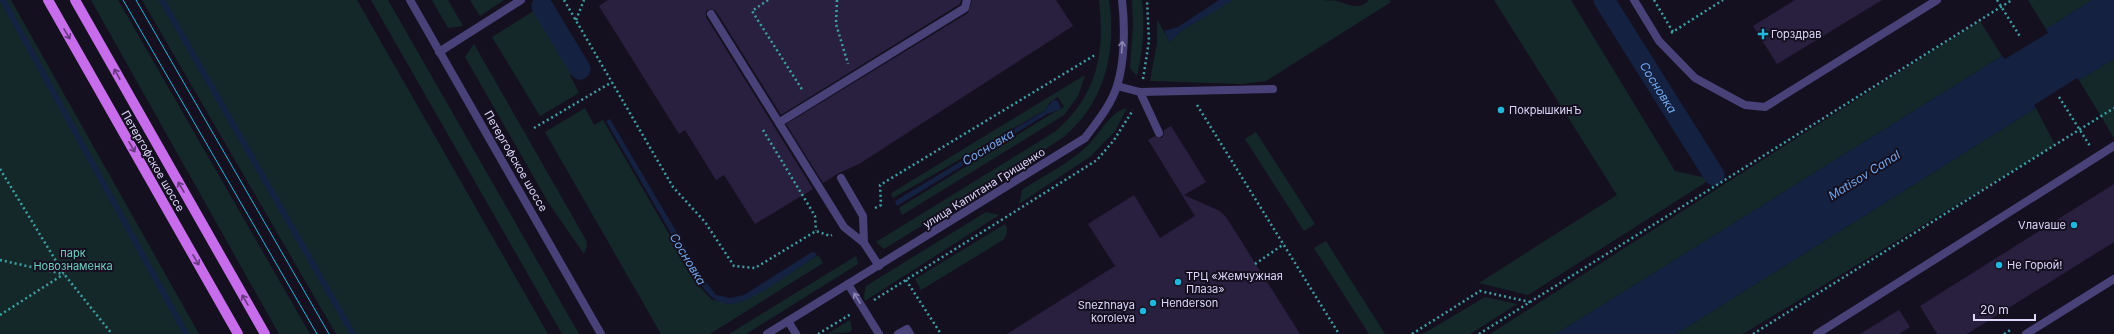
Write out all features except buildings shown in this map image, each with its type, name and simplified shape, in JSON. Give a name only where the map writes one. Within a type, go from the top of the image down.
[{"type":"main road","name":"Петергофское шоссе","points":[[48,0],[238,334]]},
{"type":"main road","name":"Петергофское шоссе","points":[[75,0],[265,334]]},
{"type":"street","name":"Петергофское шоссе","points":[[410,0],[601,334]]},
{"type":"street","points":[[439,52],[521,0]]},
{"type":"street","points":[[780,122],[965,8],[967,0]]},
{"type":"street","name":"улица Капитана Грищенко","points":[[767,334],[1085,138],[1101,117],[1117,86],[1122,50],[1124,18],[1122,0]]},
{"type":"street","points":[[1634,0],[1659,41],[1695,78],[1745,105],[1765,107],[1936,0]]},
{"type":"street","points":[[711,14],[780,122],[844,228],[864,243],[879,266]]},
{"type":"street","points":[[1117,86],[1140,92],[1273,89]]},
{"type":"street","points":[[1140,92],[1159,133]]},
{"type":"street","points":[[1817,334],[2114,146]]},
{"type":"street","points":[[841,178],[863,216],[864,243]]},
{"type":"street","points":[[2026,334],[2114,278]]},
{"type":"street","points":[[848,284],[879,334]]},
{"type":"street","points":[[788,321],[796,334]]},
{"type":"street","points":[[898,334],[907,329],[910,334]]},
{"type":"path","points":[[564,0],[673,187],[705,222],[734,266],[755,268],[816,231]]},
{"type":"path","points":[[576,21],[584,0]]},
{"type":"path","points":[[760,4],[762,0]]},
{"type":"path","points":[[768,0],[760,4],[752,11],[810,103]]},
{"type":"path","points":[[837,0],[836,24],[852,78]]},
{"type":"path","points":[[1654,0],[1673,32]]},
{"type":"path","points":[[1659,41],[1723,0]]},
{"type":"path","points":[[1997,0],[2021,38]]},
{"type":"path","points":[[1479,334],[2012,0]]},
{"type":"path","points":[[881,200],[880,186],[1095,55]]},
{"type":"path","points":[[534,128],[612,82]]},
{"type":"path","points":[[1188,90],[1339,334]]},
{"type":"path","points":[[2059,97],[2079,130]]},
{"type":"path","points":[[1753,334],[2114,108]]},
{"type":"path","points":[[763,130],[815,216],[816,231]]},
{"type":"path","points":[[0,169],[64,274],[112,334]]},
{"type":"path","points":[[816,231],[830,236]]},
{"type":"path","points":[[1255,264],[1284,244]]},
{"type":"path","points":[[0,260],[64,274]]},
{"type":"path","points":[[0,315],[64,274]]},
{"type":"path","points":[[906,280],[941,334]]},
{"type":"path","points":[[1412,334],[1480,291],[1530,302]]},
{"type":"green space","name":"парк Новознаменка","points":[[0,0],[11,0],[199,334],[0,334]]},
{"type":"green space","points":[[91,0],[118,0],[310,334],[279,334]]},
{"type":"green space","points":[[142,0],[357,0],[548,334],[336,334]]},
{"type":"green space","points":[[371,0],[388,0],[579,334],[562,334]]},
{"type":"green space","points":[[432,0],[448,0],[463,26],[448,28]]},
{"type":"green space","points":[[470,0],[504,0],[480,16]]},
{"type":"green space","points":[[1099,0],[1109,0],[1111,39],[1109,58],[1104,77],[1097,94],[1088,110],[1076,125],[1061,139],[884,249],[876,242],[1056,131],[1070,117],[1090,87],[1096,72],[1101,38]]},
{"type":"green space","points":[[1132,0],[1142,0],[1143,9],[1143,38],[1137,76],[1130,68],[1133,25]]},
{"type":"green space","points":[[1232,0],[1324,0],[1337,1],[1353,6],[1362,5],[1369,0],[1389,0],[1391,2],[1266,81],[1242,84],[1150,81],[1157,43],[1157,20],[1170,42],[1180,32]]},
{"type":"green space","points":[[1494,0],[1571,0],[1675,171],[1711,179],[1528,295],[1479,283],[1617,195]]},
{"type":"green space","points":[[2028,0],[2092,0],[2046,29]]},
{"type":"green space","points":[[540,7],[577,71],[570,75],[579,93],[540,116],[492,37]]},
{"type":"green space","points":[[1980,21],[2002,56],[1556,334],[1490,334]]},
{"type":"green space","points":[[474,44],[586,240],[587,246],[584,254],[548,202],[465,57]]},
{"type":"green space","points":[[2114,59],[2114,138],[2079,80]]},
{"type":"green space","points":[[1085,75],[1078,96],[1064,115],[902,215],[899,208],[1064,107],[1058,97],[1050,102],[1045,110],[893,198],[891,195],[893,192]]},
{"type":"green space","points":[[585,108],[594,125],[603,120],[699,286],[711,299],[729,304],[784,277],[818,255],[823,263],[710,334],[661,334],[545,132]]},
{"type":"green space","points":[[1127,108],[1115,131],[1091,156],[1019,204],[1022,190],[1079,153],[1091,142],[1115,114]]},
{"type":"green space","points":[[2036,108],[2055,145],[1743,334],[1676,334]]},
{"type":"green space","points":[[1256,132],[1315,224],[1304,231],[1245,139]]},
{"type":"green space","points":[[986,212],[999,215],[865,301],[864,296],[866,286]]},
{"type":"green space","points":[[1005,224],[1007,232],[1003,240],[921,290],[915,279]]},
{"type":"green space","points":[[1326,241],[1385,334],[1369,334],[1314,248]]},
{"type":"green space","points":[[856,256],[858,264],[746,334],[729,334]]},
{"type":"green space","points":[[1485,297],[1517,304],[1470,334],[1423,334]]},
{"type":"green space","points":[[850,320],[852,329],[850,332],[827,334]]},
{"type":"water","points":[[1219,0],[1233,0],[1180,32],[1170,42],[1164,31],[1178,27]]},
{"type":"water","name":"Matisov Canal","points":[[2092,0],[2114,0],[2114,59],[2079,80],[2077,78],[2034,105],[2036,108],[1676,334],[1556,334],[2002,56],[2005,59],[2048,33],[2046,29]]},
{"type":"water","points":[[1053,100],[1058,101],[1061,109],[1047,114],[897,206],[895,201],[1044,111]]},
{"type":"water","points":[[610,119],[706,282],[716,295],[730,298],[744,295],[812,252],[816,253],[816,256],[762,292],[750,298],[731,304],[717,301],[706,292],[701,285],[606,121]]},
{"type":"waterway","points":[[3,0],[186,334]]},
{"type":"waterway","points":[[162,0],[353,334]]},
{"type":"waterway","name":"Сосновка","points":[[1604,0],[1714,175]]},
{"type":"waterway","name":"Сосновка","points":[[542,6],[580,69]]},
{"type":"tram line","points":[[123,0],[317,334]]},
{"type":"tram line","points":[[136,0],[329,334]]},
{"type":"place","name":"Горздрав","points":[[1763,34]]},
{"type":"place","name":"ПокрышкинЪ","points":[[1501,110]]},
{"type":"place","name":"Vлаvаше","points":[[2074,225]]},
{"type":"place","name":"Не Горюй!","points":[[1999,265]]},
{"type":"place","name":"ТРЦ «Жемчужная Плаза»","points":[[1178,282]]},
{"type":"place","name":"Henderson","points":[[1153,303]]},
{"type":"place","name":"Snezhnaya koroleva","points":[[1143,311]]}]
